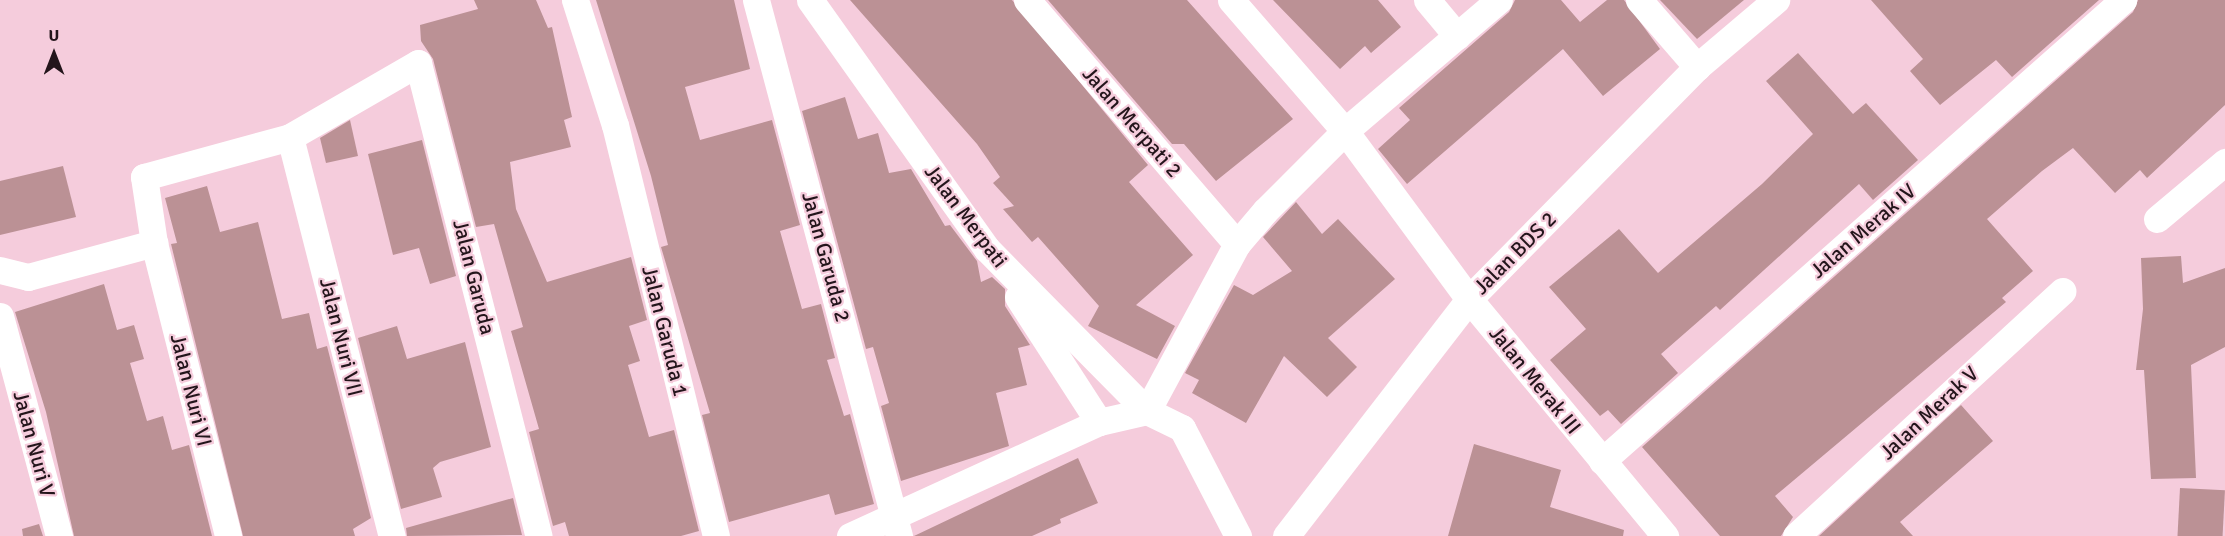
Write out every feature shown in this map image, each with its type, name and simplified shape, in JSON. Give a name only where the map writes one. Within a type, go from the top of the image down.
[{"type":"street","name":"Jalan Garuda 1","points":[[575,0],[615,125],[716,536]]},
{"type":"street","name":"Jalan Garuda 2","points":[[756,0],[897,525]]},
{"type":"street","name":"Jalan Merpati","points":[[810,0],[987,249],[1147,411],[1182,428],[1238,536]]},
{"type":"street","name":"Jalan Merpati 2","points":[[1027,0],[1237,244]]},
{"type":"street","name":"Jalan Merak III","points":[[1231,0],[1345,131],[1469,299],[1602,461]]},
{"type":"street","points":[[1427,0],[1457,36]]},
{"type":"street","points":[[850,536],[897,525],[1099,422],[1147,411],[1237,244],[1345,131],[1499,0]]},
{"type":"street","points":[[1639,0],[1697,67]]},
{"type":"street","name":"Jalan BDS 2","points":[[1287,536],[1469,299],[1697,67],[1776,0]]},
{"type":"street","name":"Jalan Merak IV","points":[[1602,461],[2123,0]]},
{"type":"street","name":"Jalan Garuda","points":[[290,137],[418,63],[539,536]]},
{"type":"street","name":"Jalan Nuri VI","points":[[228,536],[154,243],[144,177],[290,137]]},
{"type":"street","name":"Jalan Nuri VII","points":[[290,137],[392,536]]},
{"type":"street","points":[[2157,219],[2225,162]]},
{"type":"street","points":[[0,270],[28,277],[154,243]]},
{"type":"street","points":[[987,249],[1099,422]]},
{"type":"street","name":"Jalan Merak V","points":[[1796,536],[2062,291]]},
{"type":"street","name":"Jalan Nuri V","points":[[0,316],[59,536]]},
{"type":"street","points":[[1602,461],[1665,536]]},
{"type":"building","points":[[474,0],[536,0],[548,28],[552,27],[572,117],[564,120],[571,147],[510,162],[516,209],[547,282],[631,257],[647,320],[629,326],[640,361],[628,365],[649,437],[674,430],[699,531],[681,536],[569,536],[565,522],[553,526],[529,432],[539,429],[511,331],[523,327],[494,224],[476,227],[433,59],[421,41],[420,25],[478,9]]},
{"type":"building","points":[[596,0],[734,0],[750,69],[685,87],[700,140],[772,120],[800,225],[780,231],[802,309],[821,304],[835,358],[827,360],[844,416],[850,414],[874,504],[835,515],[829,494],[729,522],[702,415],[710,413],[661,247],[668,245],[651,176]]},
{"type":"building","points":[[850,0],[1012,0],[1148,165],[1129,182],[1193,255],[1136,305],[1175,326],[1157,359],[1088,326],[1099,306],[1038,237],[1032,242],[1003,209],[1014,206],[993,183],[1000,177],[977,144]]},
{"type":"building","points":[[1048,0],[1187,0],[1293,119],[1216,181],[1184,144],[1172,144]]},
{"type":"building","points":[[1273,0],[1378,0],[1401,27],[1371,53],[1365,46],[1340,69]]},
{"type":"building","points":[[1515,0],[1561,0],[1580,22],[1607,0],[1624,0],[1660,49],[1603,96],[1563,49],[1407,184],[1378,149],[1410,120],[1399,108],[1509,12]]},
{"type":"building","points":[[1660,0],[1744,0],[1697,39]]},
{"type":"building","points":[[1871,0],[2099,0],[2012,77],[1996,60],[1940,105],[1910,71],[1923,59]]},
{"type":"building","points":[[2138,0],[2225,0],[2225,105],[2147,178],[2140,170],[2115,193],[2073,148],[2042,171],[1987,219],[2033,271],[2002,298],[2006,302],[1775,496],[1793,517],[1781,536],[1720,536],[1642,447],[2133,12]]},
{"type":"building","points":[[1798,53],[1853,114],[1866,103],[1918,160],[1873,200],[1859,184],[1720,310],[1716,306],[1661,354],[1678,373],[1621,424],[1608,410],[1600,416],[1550,360],[1586,329],[1549,287],[1619,229],[1658,273],[1762,184],[1813,134],[1766,81]]},
{"type":"building","points":[[845,97],[858,139],[878,133],[889,173],[911,169],[945,226],[950,225],[977,261],[981,282],[992,277],[1005,289],[1005,306],[1030,345],[1018,348],[1027,385],[996,393],[1009,446],[901,481],[881,406],[889,403],[873,347],[866,349],[802,111]]},
{"type":"building","points":[[350,120],[358,156],[326,163],[320,138]]},
{"type":"building","points":[[422,140],[456,276],[430,284],[419,248],[393,255],[368,154]]},
{"type":"building","points":[[63,166],[76,217],[0,235],[0,181]]},
{"type":"building","points":[[207,186],[220,232],[258,222],[282,319],[309,313],[317,349],[327,346],[371,518],[353,529],[355,536],[243,536],[171,244],[177,243],[165,198]]},
{"type":"building","points":[[1296,202],[1322,234],[1338,219],[1395,279],[1328,338],[1357,367],[1327,397],[1284,356],[1246,423],[1192,393],[1199,380],[1185,373],[1234,285],[1253,295],[1292,271],[1263,237]]},
{"type":"building","points":[[2181,256],[2183,283],[2225,268],[2225,347],[2191,365],[2196,478],[2151,479],[2144,370],[2136,370],[2143,309],[2141,258]]},
{"type":"building","points":[[104,284],[117,330],[134,325],[144,359],[130,363],[147,421],[163,416],[172,450],[189,445],[212,536],[74,536],[46,412],[15,312]]},
{"type":"building","points":[[397,326],[407,359],[465,342],[491,447],[440,462],[433,468],[442,497],[401,509],[358,338]]},
{"type":"building","points":[[1961,405],[1993,441],[1900,522],[1913,536],[1819,536]]},
{"type":"building","points":[[1474,444],[1561,470],[1550,507],[1624,530],[1623,536],[1448,536]]},
{"type":"building","points":[[1078,458],[1098,503],[1060,519],[1061,523],[1032,536],[914,536]]},
{"type":"building","points":[[2180,488],[2225,490],[2223,536],[2177,536]]},
{"type":"building","points":[[513,498],[522,535],[407,536],[406,528]]},
{"type":"building","points":[[39,524],[43,536],[23,536],[22,529]]}]
